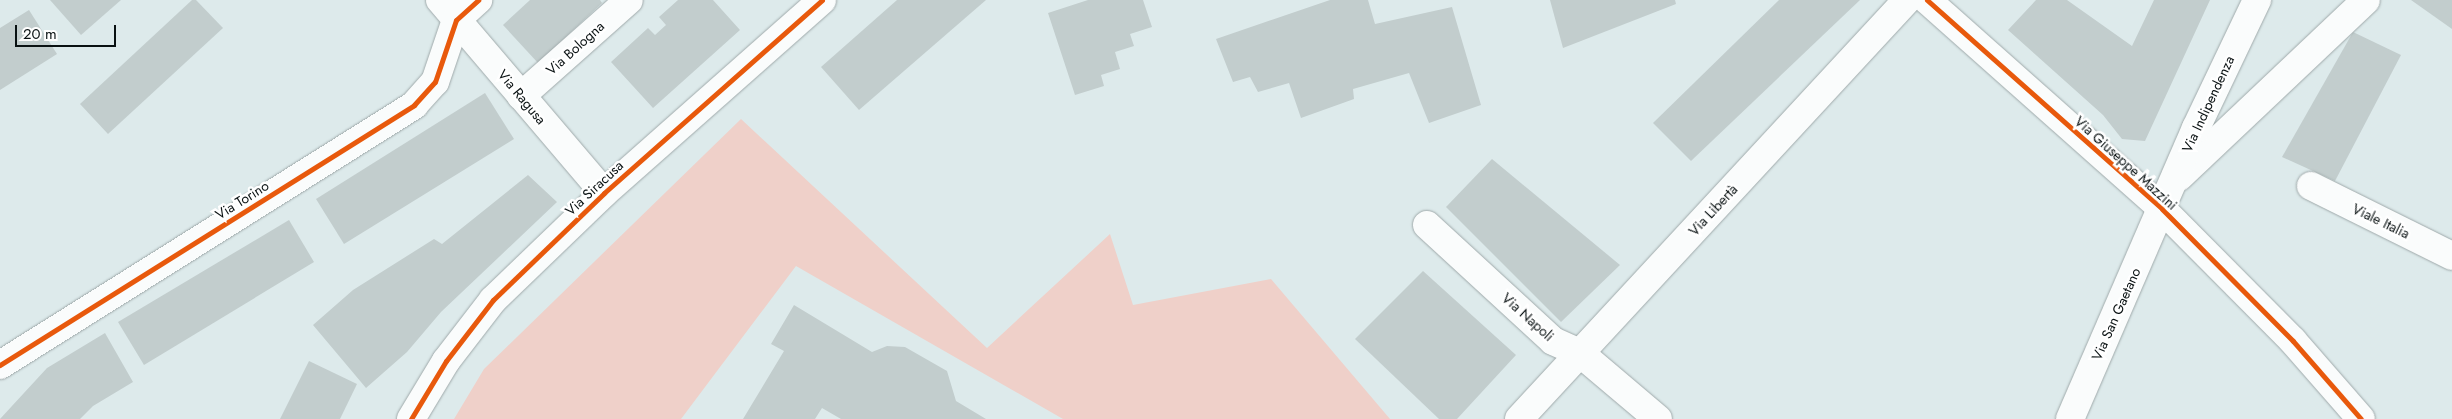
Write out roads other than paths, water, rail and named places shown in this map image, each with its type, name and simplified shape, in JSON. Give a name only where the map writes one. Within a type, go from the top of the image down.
[{"type":"street","points":[[448,10],[478,0]]},
{"type":"street","name":"Via Bologna","points":[[521,96],[629,0]]},
{"type":"street","name":"Via Siracusa","points":[[411,419],[446,361],[493,300],[604,193],[822,0]]},
{"type":"street","name":"Via Libertà","points":[[1519,419],[1907,0]]},
{"type":"street","name":"Via Giuseppe Mazzini","points":[[1927,0],[2166,197],[2361,419]]},
{"type":"street","name":"Via Indipendenza","points":[[2166,197],[2257,0]]},
{"type":"street","points":[[2166,197],[2366,0]]},
{"type":"street","name":"Via Ragusa","points":[[448,10],[604,193]]},
{"type":"street","name":"Via Torino","points":[[0,365],[414,105],[435,82],[448,10]]},
{"type":"street","name":"Viale Italia","points":[[2311,186],[2452,256]]},
{"type":"street","name":"Via San Gaetano","points":[[2070,419],[2166,197]]},
{"type":"street","name":"Via Napoli","points":[[1427,225],[1553,341],[1580,353],[1658,419]]}]
